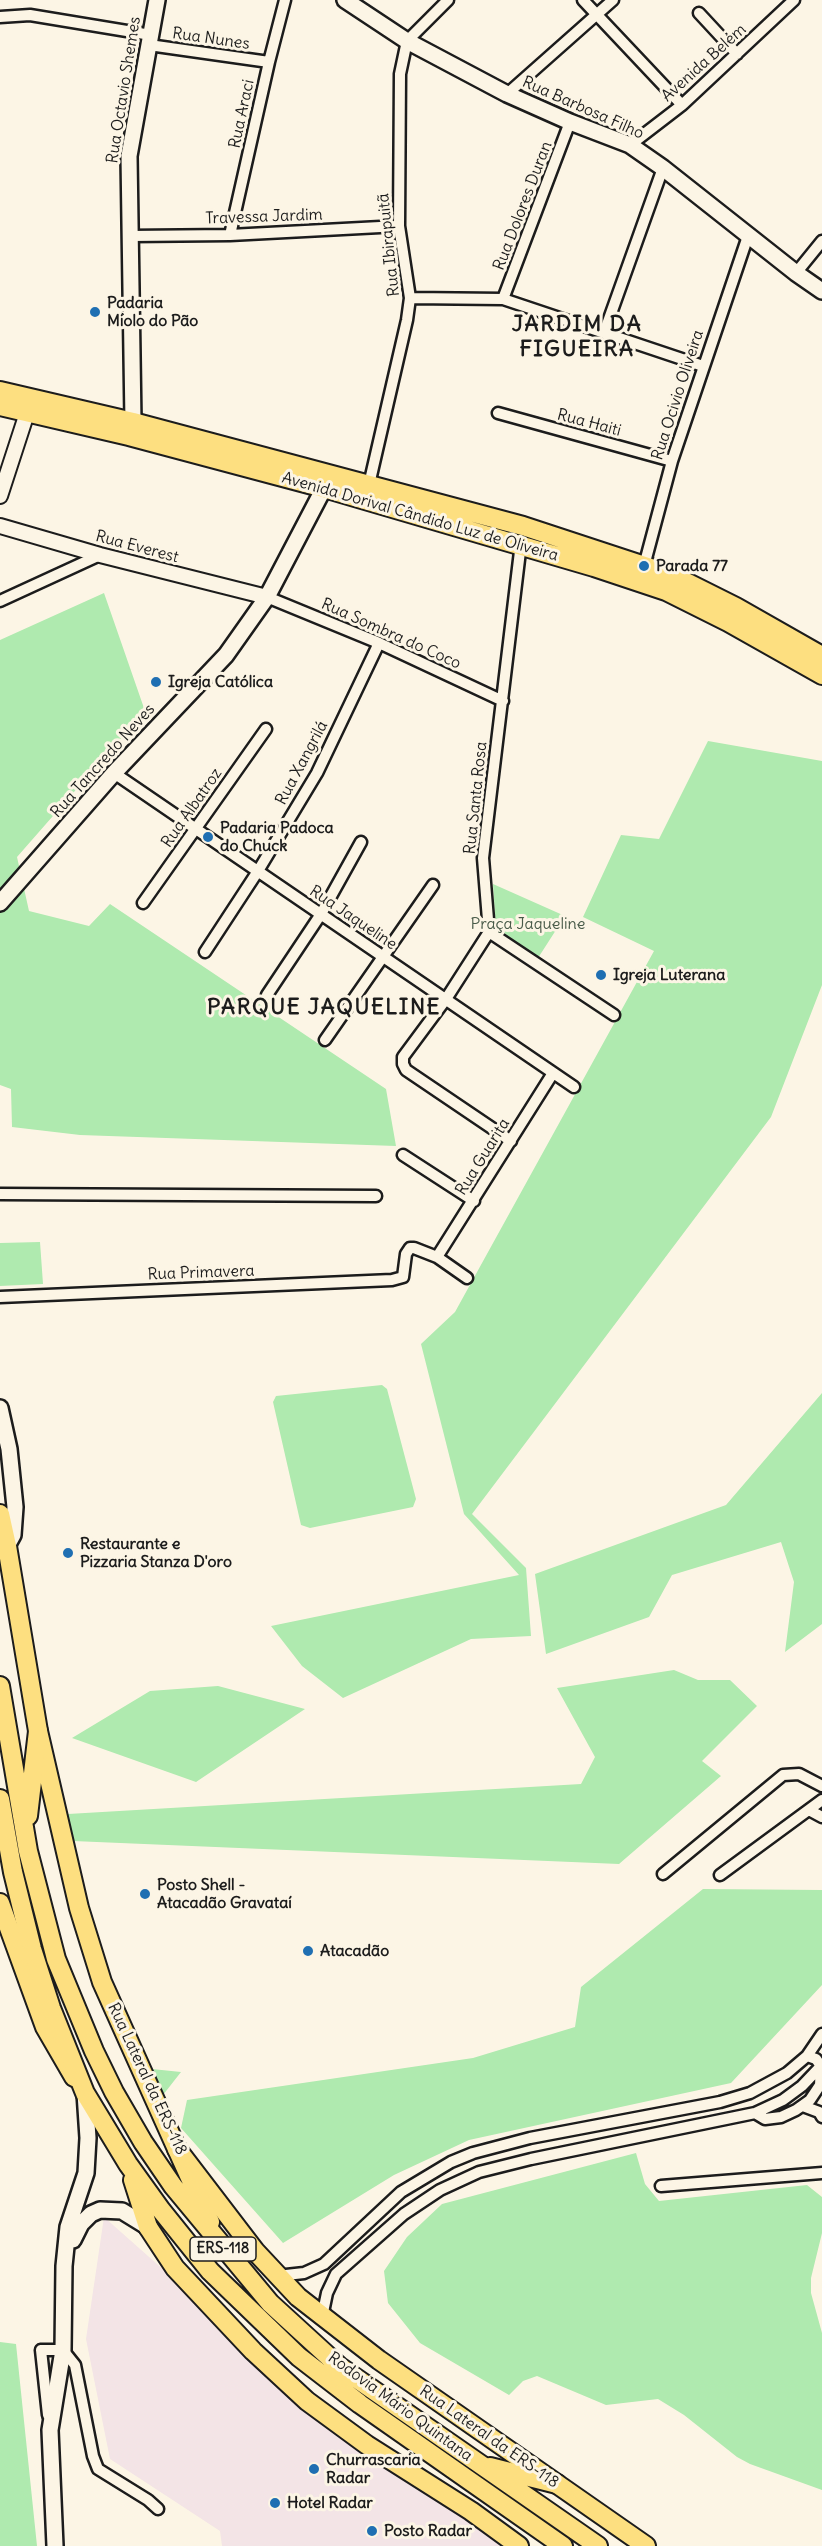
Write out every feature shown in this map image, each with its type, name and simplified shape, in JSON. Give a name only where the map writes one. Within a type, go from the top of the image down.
[{"type":"main road","name":"Rua Octavio Shemes","points":[[131,429],[129,156],[157,0]]},
{"type":"main road","name":"Rua Barbosa Filho","points":[[345,0],[407,41],[507,94],[630,145],[822,291]]},
{"type":"main road","name":"Avenida Dorival Cândido Luz de Oliveira","points":[[0,391],[324,489],[367,492],[521,546],[666,591],[728,622],[822,675]]},
{"type":"main road","name":"Avenida Dorival Cândido Luz de Oliveira","points":[[0,406],[27,413],[131,429],[367,492],[523,526],[672,575],[736,607],[822,656]]},
{"type":"main road","name":"Rua Tancredo Neves","points":[[0,903],[114,772],[226,655],[267,597],[324,489]]},
{"type":"main road","points":[[0,1408],[15,1520],[13,1535],[7,1546]]},
{"type":"main road","name":"Rua Lateral da ERS-118","points":[[0,1514],[38,1731],[76,1898],[102,1982],[177,2150],[255,2251],[277,2276],[322,2317],[379,2360],[646,2546]]},
{"type":"main road","name":"Rodovia Mário Quintana","points":[[0,1686],[26,1838],[40,1903],[56,1959],[94,2051],[143,2142],[173,2186],[270,2303],[340,2367],[598,2546]]},
{"type":"main road","points":[[26,1838],[38,1731]]},
{"type":"main road","name":"Rodovia Mário Quintana","points":[[0,1799],[13,1872],[29,1938],[51,2008],[84,2092],[128,2164],[161,2210],[210,2271],[299,2357],[360,2404],[563,2546]]},
{"type":"main road","points":[[0,1903],[45,2027],[59,2055],[84,2092],[88,2138],[86,2173],[69,2228],[64,2266],[63,2350],[50,2430],[55,2546]]},
{"type":"main road","points":[[177,2150],[220,2245]]},
{"type":"main road","points":[[128,2164],[148,2227],[175,2268],[254,2351],[307,2401],[367,2445],[471,2511],[519,2546]]},
{"type":"main road","points":[[64,2266],[81,2224],[91,2214],[111,2209],[122,2211],[148,2227]]},
{"type":"main road","points":[[480,2465],[557,2484]]},
{"type":"street","name":"Rua Araci","points":[[230,235],[285,0]]},
{"type":"street","points":[[407,41],[448,0]]},
{"type":"street","points":[[583,0],[682,105]]},
{"type":"street","points":[[507,94],[613,0]]},
{"type":"street","name":"Avenida Belém","points":[[630,145],[682,105],[789,2]]},
{"type":"street","points":[[699,13],[737,54]]},
{"type":"street","name":"Rua Nunes","points":[[0,17],[30,15],[269,62]]},
{"type":"street","name":"Rua Ibirapuitã","points":[[367,492],[407,320],[410,298],[399,226],[400,74],[407,41]]},
{"type":"street","name":"Rua Dolores Duran","points":[[503,299],[570,122]]},
{"type":"street","points":[[604,333],[663,168]]},
{"type":"street","name":"Travessa Jardim","points":[[131,236],[230,235],[399,226]]},
{"type":"street","name":"Rua Ocivio Oliveira","points":[[644,566],[672,461],[747,236]]},
{"type":"street","points":[[796,273],[822,241]]},
{"type":"street","points":[[410,298],[503,299],[703,366]]},
{"type":"street","points":[[0,496],[27,413]]},
{"type":"street","name":"Rua Haiti","points":[[498,413],[672,461]]},
{"type":"street","name":"Rua Everest","points":[[0,526],[100,555],[267,597]]},
{"type":"street","name":"Rua Santa Rosa","points":[[489,932],[483,858],[523,526]]},
{"type":"street","points":[[0,601],[100,555]]},
{"type":"street","name":"Rua Sombra do Coco","points":[[267,597],[379,643],[502,701]]},
{"type":"street","name":"Rua Xangrilá","points":[[205,952],[258,871],[317,772],[379,643]]},
{"type":"street","name":"Rua Albatroz","points":[[142,903],[266,729]]},
{"type":"street","name":"Rua Jaqueline","points":[[114,772],[574,1087]]},
{"type":"street","points":[[267,995],[321,914],[361,842]]},
{"type":"street","points":[[325,1040],[433,885]]},
{"type":"street","points":[[511,1141],[406,1070],[403,1065],[403,1057],[446,999],[489,932],[614,1015]]},
{"type":"street","name":"Rua Guarita","points":[[437,1257],[553,1073]]},
{"type":"street","points":[[403,1155],[474,1201]]},
{"type":"street","points":[[0,1194],[376,1196]]},
{"type":"street","name":"Rua Primavera","points":[[0,1297],[392,1280],[403,1277],[406,1254],[410,1248],[419,1248],[437,1257]]},
{"type":"street","points":[[437,1257],[467,1278]]},
{"type":"street","points":[[663,1874],[783,1775],[799,1774],[822,1786]]},
{"type":"street","points":[[720,1875],[822,1800]]},
{"type":"street","points":[[809,1810],[822,1817]]},
{"type":"street","points":[[277,2276],[304,2273],[324,2264],[401,2192],[451,2162],[473,2153],[530,2138],[720,2102],[750,2093],[787,2073],[807,2056],[822,2034]]},
{"type":"street","points":[[754,2113],[765,2119],[789,2114],[803,2106],[821,2090],[822,2065],[816,2059],[807,2056]]},
{"type":"street","points":[[322,2317],[327,2294],[336,2274],[404,2214],[440,2190],[479,2172],[531,2158],[754,2113],[783,2100],[802,2086],[822,2065]]},
{"type":"street","points":[[803,2106],[819,2112],[822,2116]]},
{"type":"street","points":[[661,2186],[822,2173]]},
{"type":"street","points":[[50,2430],[42,2350],[63,2350],[75,2365],[93,2456],[98,2469],[148,2500],[158,2509]]},
{"type":"shaded area","points":[[104,2217],[289,2381],[512,2546],[222,2546],[220,2531],[110,2459],[86,2339]]},
{"type":"green space","points":[[104,593],[145,711],[17,857],[29,911],[89,926],[110,904],[386,1089],[396,1146],[80,1135],[12,1127],[11,1089],[0,1085],[0,640]]},
{"type":"green space","points":[[708,741],[822,761],[822,985],[771,1117],[472,1514],[526,1568],[531,1636],[471,1639],[343,1698],[302,1666],[271,1626],[519,1575],[464,1514],[421,1344],[455,1312],[654,951],[583,917],[621,835],[659,839]]},
{"type":"green space","name":"Praça Jaqueline","points":[[493,884],[565,916],[538,958],[496,930]]},
{"type":"green space","points":[[40,1242],[43,1284],[0,1286],[0,1243]]},
{"type":"green space","points":[[382,1385],[387,1389],[416,1499],[413,1507],[310,1528],[301,1525],[273,1402],[276,1396]]},
{"type":"green space","points":[[822,1393],[822,1624],[785,1652],[794,1582],[781,1542],[672,1575],[649,1617],[546,1654],[535,1574],[726,1505]]},
{"type":"green space","points":[[674,1670],[698,1680],[730,1680],[757,1706],[702,1761],[721,1776],[619,1864],[73,1841],[68,1814],[581,1784],[595,1757],[557,1688]]},
{"type":"green space","points":[[218,1686],[305,1709],[196,1782],[72,1738],[150,1691]]},
{"type":"green space","points":[[703,1889],[822,1890],[822,1985],[731,2083],[469,2140],[394,2175],[283,2243],[181,2128],[187,2100],[473,2058],[575,2027],[581,1987]]},
{"type":"green space","points":[[152,2069],[181,2072],[163,2095]]},
{"type":"green space","points":[[636,2153],[645,2184],[659,2201],[807,2185],[822,2197],[822,2233],[811,2278],[811,2293],[822,2333],[822,2490],[750,2464],[737,2457],[684,2415],[658,2399],[606,2405],[537,2376],[523,2381],[509,2395],[420,2343],[388,2303],[384,2271],[407,2237],[442,2204]]},
{"type":"green space","points":[[0,2342],[16,2344],[37,2546],[0,2546]]},
{"type":"place","name":"Padaria Miolo do Pão","points":[[95,312]]},
{"type":"place","name":"Parada 77","points":[[644,566]]},
{"type":"place","name":"Igreja Católica","points":[[156,682]]},
{"type":"place","name":"Padaria Padoca do Chuck","points":[[208,837]]},
{"type":"place","name":"Igreja Luterana","points":[[601,975]]},
{"type":"place","name":"Restaurante e Pizzaria Stanza D'oro","points":[[68,1553]]},
{"type":"place","name":"Posto Shell - Atacadão Gravataí","points":[[145,1894]]},
{"type":"place","name":"Atacadão","points":[[308,1951]]},
{"type":"place","name":"Churrascaria Radar","points":[[314,2469]]},
{"type":"place","name":"Hotel Radar","points":[[275,2503]]},
{"type":"place","name":"Posto Radar","points":[[372,2531]]},
{"type":"district","name":"JARDIM DA FIGUEIRA","points":[[577,338]]},
{"type":"district","name":"PARQUE JAQUELINE","points":[[324,1008]]}]
